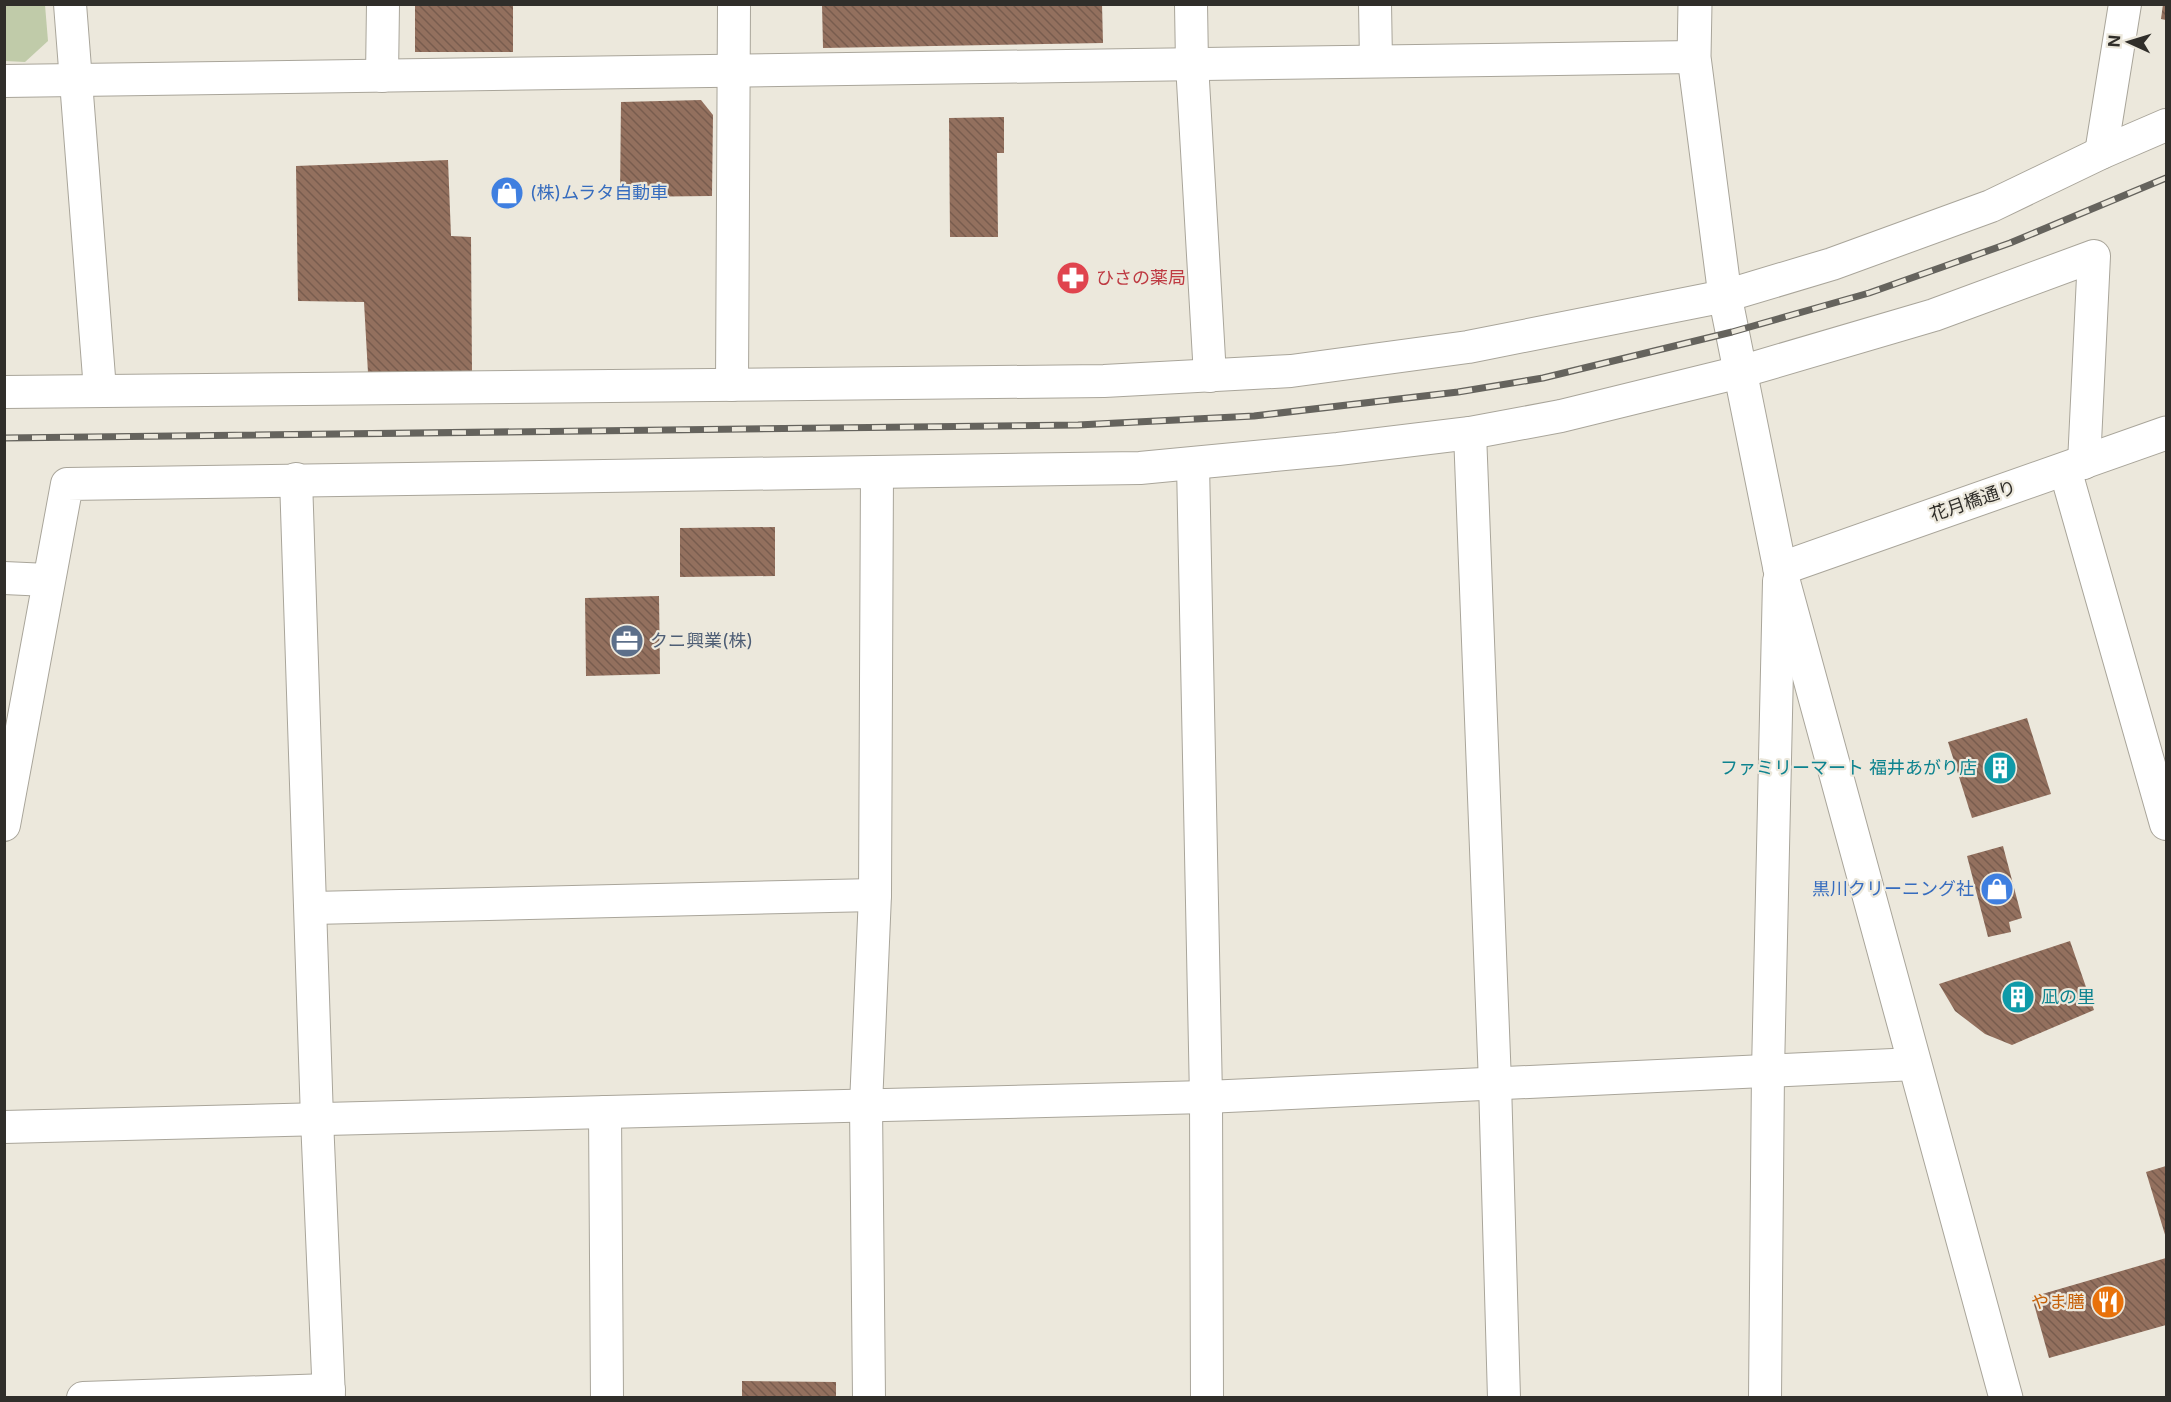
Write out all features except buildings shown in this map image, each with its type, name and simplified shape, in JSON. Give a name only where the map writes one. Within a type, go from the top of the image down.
[{"type":"street","points":[[70,4],[100,390]]},
{"type":"street","points":[[382,76],[383,4]]},
{"type":"street","points":[[732,385],[734,4]]},
{"type":"street","points":[[1191,4],[1192,64],[1210,376]]},
{"type":"street","points":[[1375,4],[1376,62]]},
{"type":"street","points":[[1695,4],[1694,57],[1725,296],[1779,569],[2006,1398]]},
{"type":"street","points":[[2101,153],[2125,4]]},
{"type":"street","points":[[4,81],[1694,57]]},
{"type":"street","points":[[4,392],[1104,381],[1291,371],[1468,347],[1725,296],[1832,264],[1991,206],[2101,153],[2166,125]]},
{"type":"street","points":[[4,825],[67,484],[1140,468],[1338,449],[1470,432],[1561,416],[1740,372],[1934,315],[2094,256],[2074,466],[2165,816]]},
{"type":"street","points":[[1470,432],[1496,1083],[1504,1398]]},
{"type":"street","name":"花月橋通り","points":[[1779,569],[2166,433]]},
{"type":"street","points":[[1193,464],[1206,1097],[1207,1398]]},
{"type":"street","points":[[869,1398],[866,1105],[875,895],[878,472]]},
{"type":"street","points":[[83,1398],[329,1394],[296,479]]},
{"type":"street","points":[[1765,1398],[1768,1071],[1779,569]]},
{"type":"street","points":[[4,578],[48,580]]},
{"type":"street","points":[[312,908],[875,895]]},
{"type":"street","points":[[4,1127],[1206,1097],[1915,1064]]},
{"type":"street","points":[[605,1112],[607,1398]]},
{"type":"green space","points":[[5,4],[45,5],[48,41],[25,62],[5,61]]},
{"type":"railway","points":[[4,438],[1078,425],[1254,416],[1458,392],[1543,378],[1732,332],[1869,293],[2010,243],[2166,178]]},
{"type":"place","name":"(株)ムラタ自動車","points":[[507,193]]},
{"type":"place","name":"ひさの薬局","points":[[1073,278]]},
{"type":"place","name":"クニ興業(株)","points":[[627,641]]},
{"type":"place","name":"ファミリーマート 福井あがり店","points":[[2000,768]]},
{"type":"place","name":"黒川クリーニング社","points":[[1997,889]]},
{"type":"place","name":"凪の里","points":[[2018,997]]},
{"type":"place","name":"やま膳","points":[[2108,1302]]}]
